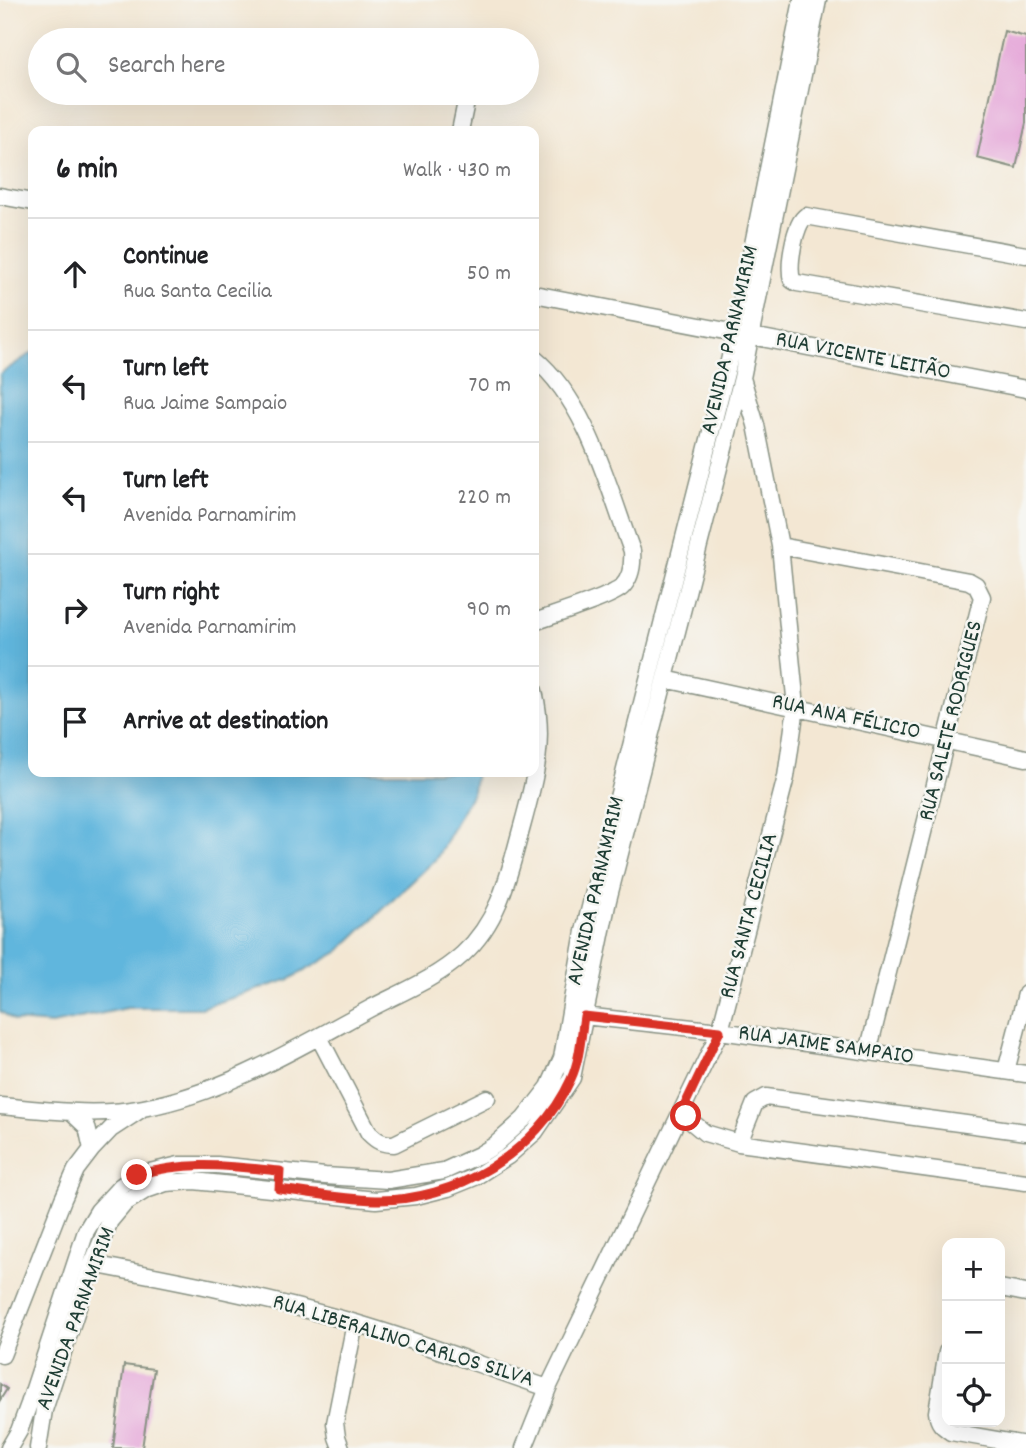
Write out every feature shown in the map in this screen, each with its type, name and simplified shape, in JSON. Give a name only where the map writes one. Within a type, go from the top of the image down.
[{"type":"street","name":"AVENIDA PARNAMIRIM","points":[[38,1448],[57,1344],[86,1231],[98,1211],[121,1186],[137,1175],[179,1165],[217,1165],[388,1180],[444,1171],[479,1155],[503,1139],[524,1119],[549,1087],[562,1058],[584,931],[732,349],[743,333],[772,232],[802,0]]},
{"type":"street","name":"AVENIDA PARNAMIRIM","points":[[9,1448],[19,1431],[110,1221],[125,1203],[146,1190],[166,1183],[194,1181],[376,1200],[416,1196],[448,1188],[475,1177],[509,1156],[535,1132],[554,1108],[572,1078],[608,900],[742,377],[743,333],[792,82],[818,0]]},
{"type":"street","points":[[461,126],[465,105]]},
{"type":"street","points":[[0,196],[28,201]]},
{"type":"street","points":[[1026,255],[811,216],[803,217],[800,221],[790,271],[792,280],[797,283],[1026,322]]},
{"type":"street","points":[[772,232],[795,236]]},
{"type":"street","name":"RUA VICENTE LEITÃO","points":[[539,295],[1026,389]]},
{"type":"street","name":"RUA SANTA CECILIA","points":[[524,1448],[548,1388],[720,1031],[786,777],[796,707],[780,547],[756,425],[732,349]]},
{"type":"street","points":[[539,362],[559,386],[583,422],[632,551],[633,564],[629,577],[615,592],[539,620]]},
{"type":"street","name":"RUA SALETE RODRIGUES","points":[[780,547],[976,584],[982,597],[868,1052]]},
{"type":"street","name":"RUA ANA FÉLICIO","points":[[665,679],[1026,758]]},
{"type":"street","points":[[539,713],[539,752]]},
{"type":"street","points":[[0,1106],[71,1112],[142,1108],[208,1090],[319,1037],[438,973],[463,954],[483,932],[499,904],[509,879],[535,777]]},
{"type":"street","points":[[1006,1071],[1026,994]]},
{"type":"street","name":"RUA JAIME SAMPAIO","points":[[584,1016],[720,1031],[1026,1074]]},
{"type":"street","points":[[319,1037],[369,1133],[384,1144],[394,1144],[487,1098]]},
{"type":"street","points":[[739,1143],[755,1103],[766,1097],[1026,1132]]},
{"type":"street","points":[[2,1355],[76,1170],[111,1129],[142,1108]]},
{"type":"street","points":[[71,1112],[87,1127],[92,1149]]},
{"type":"street","points":[[681,1113],[705,1133],[739,1143],[1026,1182]]},
{"type":"street","points":[[279,1189],[280,1171]]},
{"type":"street","name":"RUA LIBERALINO CARLOS SILVA","points":[[92,1264],[210,1286],[355,1322],[548,1388]]},
{"type":"street","points":[[1005,1289],[1026,1293]]},
{"type":"street","points":[[341,1448],[335,1423],[355,1322]]},
{"type":"street","points":[[945,1364],[937,1412],[942,1427],[951,1432],[1026,1445]]},
{"type":"green space","points":[[159,1171],[269,1174],[267,1181],[141,1187],[91,1253],[85,1250],[99,1223],[114,1203],[133,1186]]},
{"type":"water","points":[[28,355],[28,777],[475,777],[473,791],[436,859],[338,952],[290,979],[201,1008],[127,1008],[52,1024],[15,1021],[0,1011],[0,374]]},
{"type":"building","points":[[1004,31],[1026,37],[1026,123],[1016,168],[977,158]]},
{"type":"building","points":[[124,1365],[154,1369],[142,1448],[113,1448]]},
{"type":"building","points":[[0,1384],[7,1389],[0,1400]]},
{"type":"route","points":[[137,1175],[179,1165],[198,1164],[280,1171],[279,1189],[376,1200],[416,1196],[448,1188],[475,1177],[509,1156],[535,1132],[554,1108],[572,1078],[584,1016],[720,1031],[681,1113],[686,1116]]}]
